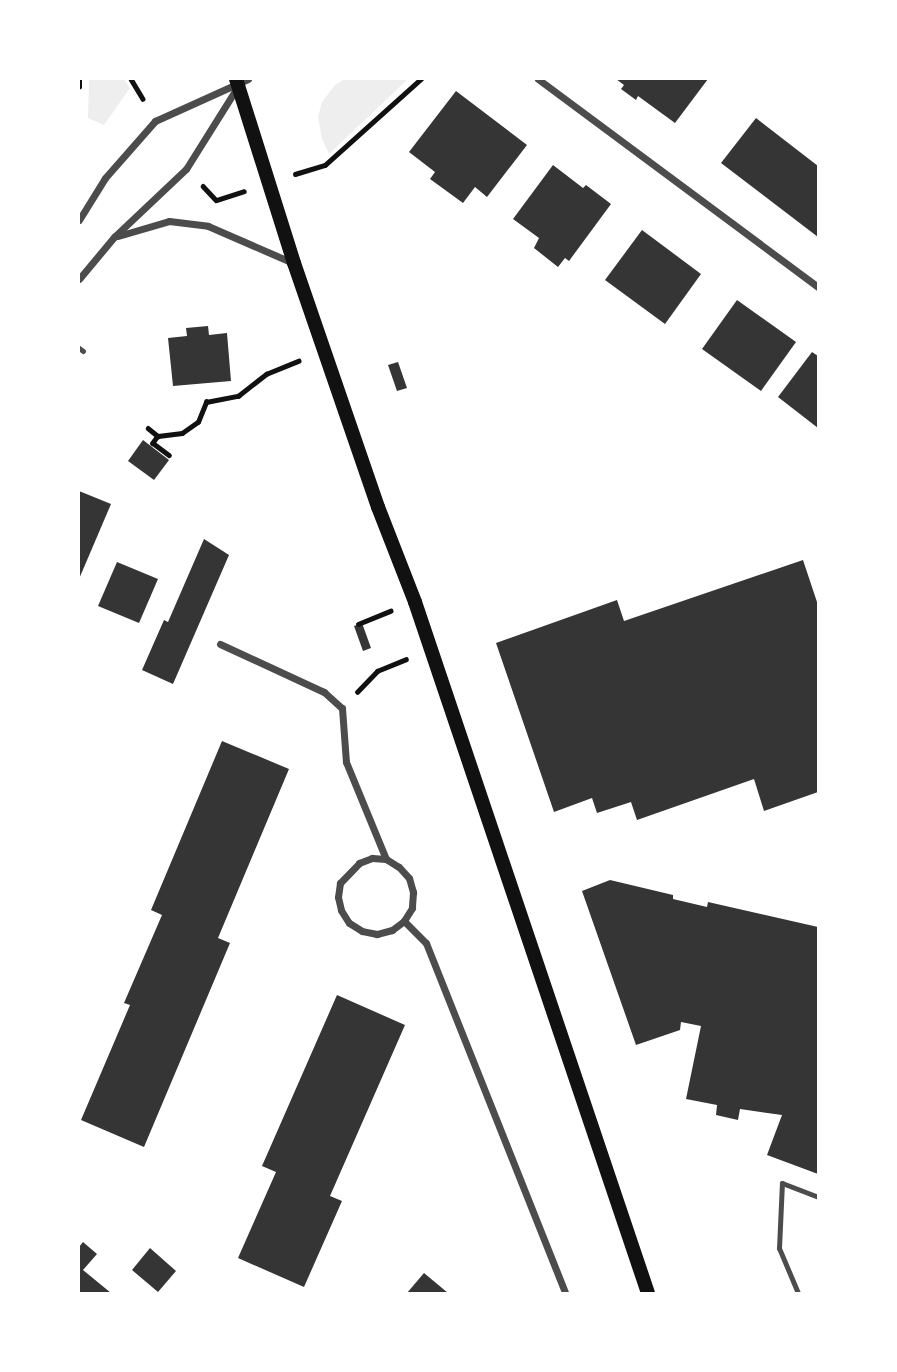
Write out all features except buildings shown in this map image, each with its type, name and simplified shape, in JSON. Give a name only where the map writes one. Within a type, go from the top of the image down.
[{"type":"main road","points":[[241,81],[294,263],[430,649],[648,1293]]},
{"type":"street","points":[[538,79],[818,287]]},
{"type":"street","points":[[79,220],[105,178],[155,121],[241,81]]},
{"type":"street","points":[[79,279],[114,237],[186,169],[241,81]]},
{"type":"street","points":[[114,237],[169,221],[208,226],[294,263]]},
{"type":"street","points":[[220,644],[324,692],[342,708],[346,762],[386,859]]},
{"type":"street","points":[[372,858],[386,859],[399,867],[411,885],[412,908],[404,921],[392,930],[369,933],[349,923],[341,910],[338,897],[340,883],[348,871],[359,863],[372,858]]},
{"type":"street","points":[[404,921],[426,943],[565,1293]]},
{"type":"lane","points":[[798,1293],[779,1248],[782,1183],[818,1197]]},
{"type":"path","points":[[79,79],[79,87]]},
{"type":"path","points":[[131,79],[145,103]]},
{"type":"path","points":[[216,200],[325,164],[421,79]]},
{"type":"path","points":[[204,187],[216,200]]},
{"type":"path","points":[[213,211],[216,200]]},
{"type":"path","points":[[148,428],[158,436],[174,435],[190,429],[198,422],[206,402],[238,396],[266,374],[325,349]]},
{"type":"path","points":[[158,436],[153,443],[169,455]]},
{"type":"path","points":[[342,708],[377,671],[430,649]]},
{"type":"shaded area","points":[[89,79],[124,79],[130,88],[104,125],[88,118]]},
{"type":"shaded area","points":[[345,79],[408,79],[329,154],[322,139],[318,117],[322,102],[335,85]]}]
